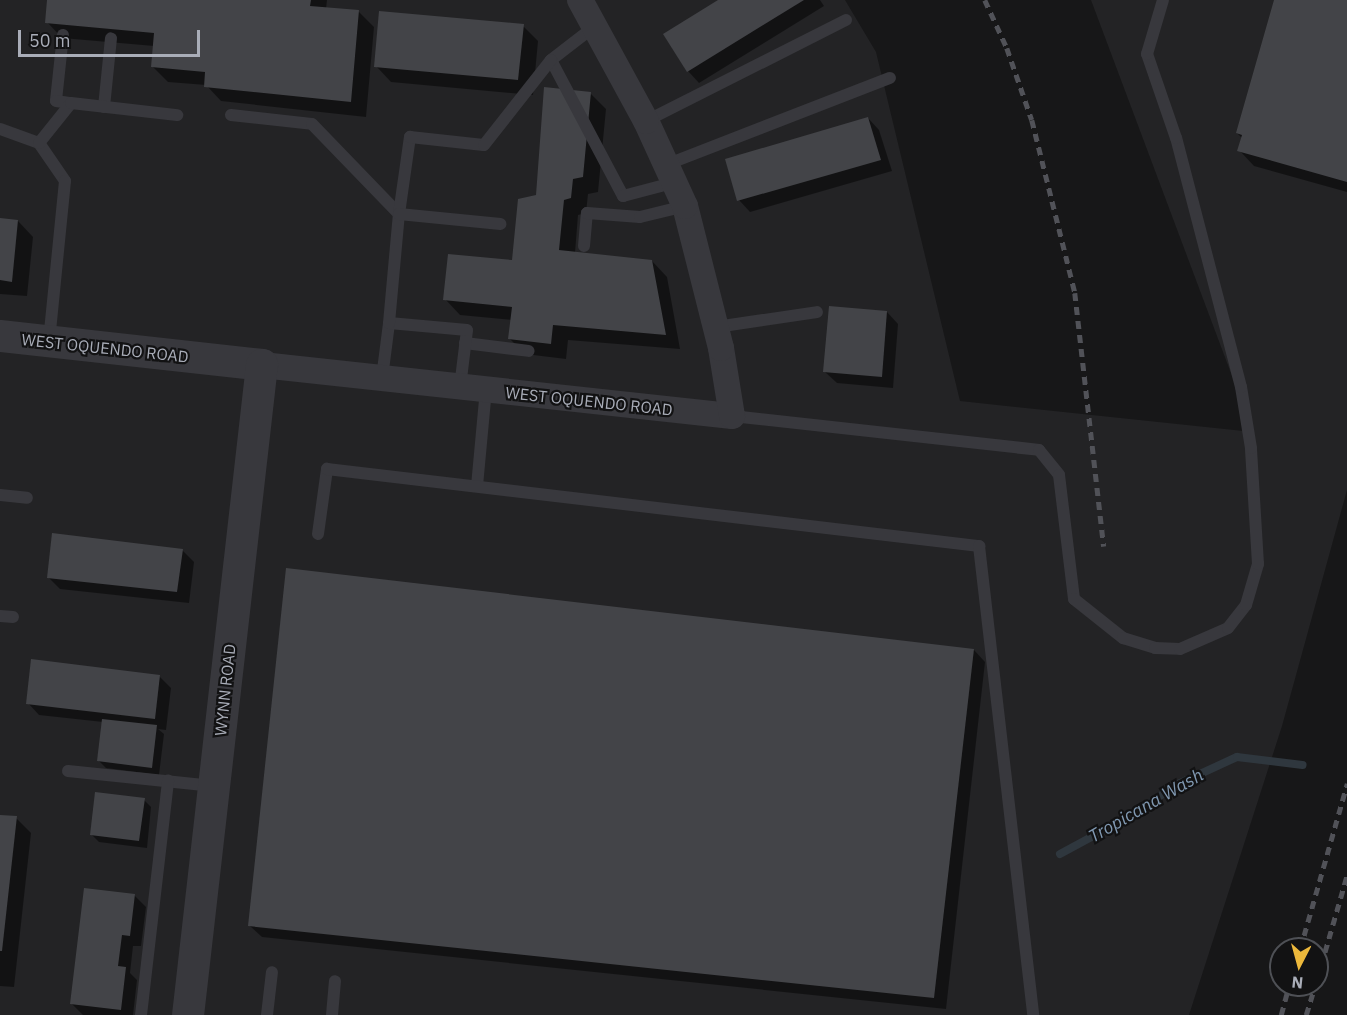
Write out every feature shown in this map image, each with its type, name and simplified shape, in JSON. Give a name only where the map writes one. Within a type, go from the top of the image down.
[{"type":"street","points":[[580,0],[646,121],[672,173],[685,206],[716,327],[732,417]]},
{"type":"street","name":"WEST OQUENDO ROAD","points":[[0,336],[732,417]]},
{"type":"street","name":"WYNN ROAD","points":[[188,1015],[262,365]]},
{"type":"lane","points":[[732,417],[1039,450],[1059,475],[1074,599],[1123,638],[1155,648],[1180,649],[1228,628],[1246,605],[1258,564],[1251,448],[1241,387],[1176,138],[1147,54],[1163,0]]},
{"type":"lane","points":[[646,121],[846,20]]},
{"type":"lane","points":[[382,378],[399,214],[410,137],[484,145],[551,60],[595,27]]},
{"type":"lane","points":[[63,35],[56,101],[177,115]]},
{"type":"lane","points":[[104,107],[111,38]]},
{"type":"lane","points":[[551,60],[623,196],[890,78]]},
{"type":"lane","points":[[39,143],[71,103]]},
{"type":"lane","points":[[231,114],[312,124],[399,214],[501,224]]},
{"type":"lane","points":[[0,129],[39,143],[65,181],[49,341]]},
{"type":"lane","points":[[584,246],[587,213],[640,217],[685,206]]},
{"type":"lane","points":[[716,327],[817,312]]},
{"type":"lane","points":[[389,322],[467,330],[460,387]]},
{"type":"lane","points":[[465,343],[529,351]]},
{"type":"lane","points":[[477,486],[486,389]]},
{"type":"lane","points":[[318,534],[327,469],[979,546],[1033,1015]]},
{"type":"lane","points":[[0,495],[27,498]]},
{"type":"lane","points":[[68,771],[214,786]]},
{"type":"lane","points":[[141,1015],[168,781]]},
{"type":"lane","points":[[267,1015],[272,972]]},
{"type":"lane","points":[[332,1015],[335,981]]},
{"type":"shaded area","points":[[0,0],[845,0],[876,52],[960,401],[1253,432],[1091,0],[1347,0],[1347,490],[1282,726],[1189,1015],[0,1015]]},
{"type":"building","points":[[47,0],[311,0],[310,6],[359,10],[351,102],[204,87],[205,72],[151,67],[154,33],[45,23]]},
{"type":"building","points":[[718,0],[804,0],[687,72],[663,34]]},
{"type":"building","points":[[1274,0],[1347,0],[1347,182],[1237,151],[1242,135],[1236,133]]},
{"type":"building","points":[[379,11],[524,24],[518,80],[374,67]]},
{"type":"building","points":[[544,87],[591,92],[583,177],[573,179],[571,198],[564,200],[559,250],[652,260],[666,335],[553,325],[551,344],[508,339],[512,307],[443,300],[448,254],[512,260],[518,199],[536,195]]},
{"type":"building","points":[[868,117],[881,160],[737,201],[725,159]]},
{"type":"building","points":[[0,218],[18,220],[12,282],[0,280]]},
{"type":"building","points":[[829,306],[887,311],[882,377],[823,372]]},
{"type":"building","points":[[52,533],[183,549],[177,592],[47,578]]},
{"type":"building","points":[[286,568],[974,649],[934,998],[248,926]]},
{"type":"building","points":[[31,659],[160,675],[155,719],[26,704]]},
{"type":"building","points":[[102,719],[157,725],[152,768],[97,761]]},
{"type":"building","points":[[95,792],[145,798],[139,841],[90,835]]},
{"type":"building","points":[[0,815],[17,816],[2,951],[0,951]]},
{"type":"building","points":[[84,888],[135,894],[130,936],[122,935],[118,966],[126,967],[121,1010],[70,1004]]},
{"type":"waterway","name":"Tropicana Wash","points":[[1060,854],[1134,814],[1176,785],[1237,757],[1303,765]]},
{"type":"railway","points":[[985,0],[1007,48],[1032,120],[1075,293],[1104,546]]},
{"type":"railway","points":[[1303,937],[1347,784]]},
{"type":"railway","points":[[1329,937],[1347,875]]},
{"type":"railway","points":[[1281,1015],[1286,997]]},
{"type":"railway","points":[[1306,1015],[1311,997]]}]
